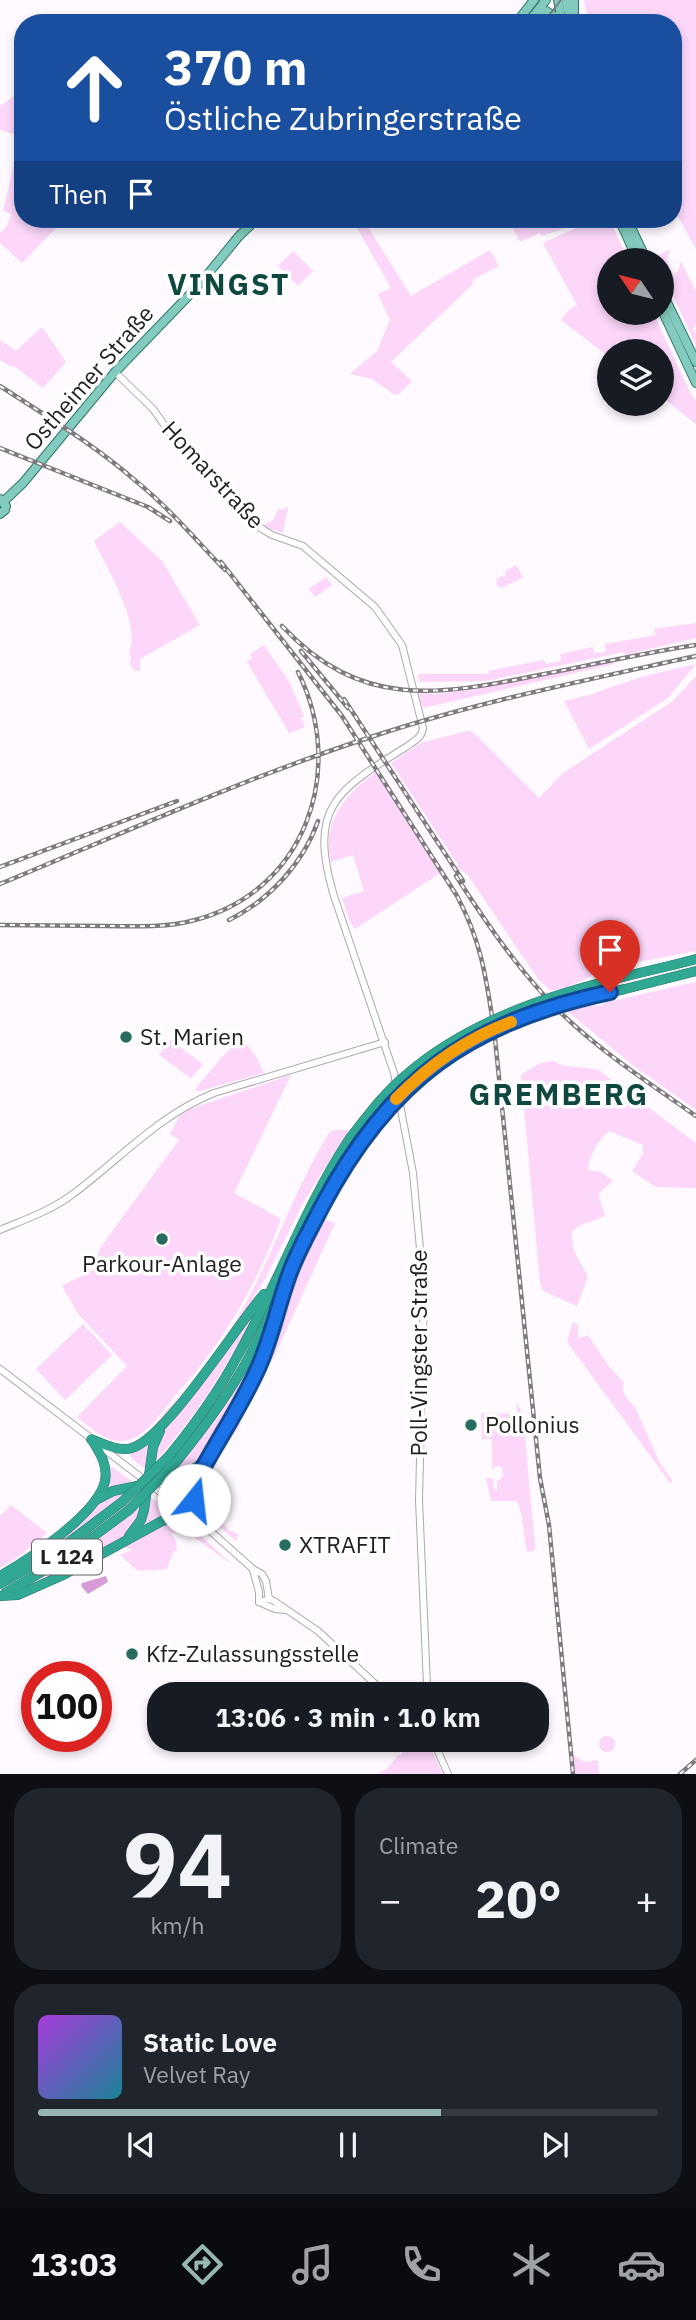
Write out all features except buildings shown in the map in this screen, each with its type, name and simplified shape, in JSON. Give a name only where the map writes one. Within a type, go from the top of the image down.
[{"type":"highway","name":"L 124","points":[[172,1459],[226,1376],[319,1189],[350,1138],[375,1106],[407,1074],[451,1041],[484,1023],[556,996],[696,960]]},
{"type":"highway","name":"L 124","points":[[0,1596],[60,1562],[126,1506],[215,1413],[235,1382],[333,1185],[382,1113],[412,1083],[443,1059],[489,1032],[559,1006],[696,971]]},
{"type":"highway","points":[[207,1528],[196,1507],[193,1491],[198,1477],[260,1364],[289,1275]]},
{"type":"highway","points":[[91,1439],[109,1446],[133,1448],[142,1443],[167,1418],[271,1286]]},
{"type":"highway","points":[[117,1547],[134,1532],[141,1520],[156,1436],[167,1418]]},
{"type":"highway","points":[[0,1576],[63,1533],[102,1489],[105,1465],[91,1439]]},
{"type":"highway","points":[[94,1501],[113,1491],[180,1476],[196,1468],[213,1450]]},
{"type":"highway","name":"L 124","points":[[0,1584],[53,1554],[126,1506]]},
{"type":"highway","points":[[0,1596],[18,1595],[61,1576],[167,1519],[189,1520],[207,1528]]},
{"type":"main road","points":[[523,14],[534,0]]},
{"type":"main road","points":[[535,14],[546,0]]},
{"type":"main road","name":"Ostheimer Straße","points":[[2,500],[31,473],[115,372],[203,281],[247,228]]},
{"type":"main road","points":[[623,228],[632,248]]},
{"type":"main road","points":[[631,228],[641,248]]},
{"type":"main road","points":[[674,317],[696,362]]},
{"type":"main road","points":[[669,326],[696,383]]},
{"type":"main road","points":[[0,514],[6,508],[2,500]]},
{"type":"street","name":"Homarstraße","points":[[115,372],[153,409],[170,433],[251,522],[272,535],[303,546],[375,607],[402,645],[423,728],[422,734]]},
{"type":"street","name":"Poll-Vingster Straße","points":[[422,734],[339,795],[327,822],[323,841],[325,867],[394,1073],[411,1155],[424,1292],[419,1500],[427,1682]]},
{"type":"street","points":[[0,1230],[55,1206],[72,1195],[151,1129],[194,1101],[384,1042]]},
{"type":"street","points":[[0,1369],[207,1528],[263,1576],[269,1599],[318,1631],[373,1682]]},
{"type":"street","points":[[253,1569],[259,1602]]},
{"type":"street","points":[[259,1602],[269,1599]]},
{"type":"street","points":[[259,1602],[275,1609],[286,1610]]},
{"type":"street","points":[[438,1752],[448,1774]]},
{"type":"shaded area","points":[[584,0],[696,0],[696,249],[682,224],[682,14],[587,14]]},
{"type":"shaded area","points":[[14,96],[14,134],[0,130],[0,106]]},
{"type":"shaded area","points":[[14,163],[14,228],[56,228],[22,263],[0,243],[0,233],[7,226],[11,214],[3,211]]},
{"type":"shaded area","points":[[357,228],[369,228],[411,296],[490,250],[499,266],[472,280],[474,283],[391,362],[412,381],[395,395],[372,379],[350,374],[377,351],[390,320],[378,294],[391,288]]},
{"type":"shaded area","points":[[513,228],[565,228],[542,236],[540,233],[520,242]]},
{"type":"shaded area","points":[[576,228],[613,228],[623,248],[597,248],[597,326],[659,326],[665,339],[597,339],[597,348],[561,320],[577,305],[543,243]]},
{"type":"shaded area","points":[[293,251],[313,271],[298,286],[278,266]]},
{"type":"shaded area","points":[[681,262],[696,291],[696,324],[693,329],[696,333],[696,346],[674,298],[674,275]]},
{"type":"shaded area","points":[[42,327],[66,362],[43,388],[14,366],[0,360],[0,340],[16,351]]},
{"type":"shaded area","points":[[674,358],[696,401],[696,424],[674,407]]},
{"type":"shaded area","points":[[288,507],[283,533],[262,526],[273,520],[279,508],[282,510]]},
{"type":"shaded area","points":[[120,522],[162,561],[200,625],[140,659],[140,671],[135,671],[130,664],[132,641],[127,612],[94,541]]},
{"type":"shaded area","points":[[516,565],[523,577],[501,588],[496,584],[497,579],[506,577],[505,571]]},
{"type":"shaded area","points":[[326,577],[332,585],[315,597],[309,589]]},
{"type":"shaded area","points":[[696,623],[696,638],[625,655],[624,652],[486,681],[419,682],[418,674],[489,674],[488,671],[544,660],[546,664],[561,661],[560,654],[593,647],[594,653],[606,652],[605,644],[656,635],[653,629]]},
{"type":"shaded area","points":[[264,645],[290,683],[304,716],[301,718],[305,727],[289,733],[247,662],[252,658],[250,654]]},
{"type":"shaded area","points":[[613,661],[614,664],[423,708],[418,693],[471,690]]},
{"type":"shaded area","points":[[696,664],[668,698],[589,749],[564,701],[641,677]]},
{"type":"shaded area","points":[[696,676],[696,951],[612,967],[565,988],[551,991],[538,979],[467,874],[455,867],[458,865],[391,763],[421,743],[467,731],[473,732],[539,798],[563,773],[673,701]]},
{"type":"shaded area","points":[[376,772],[440,873],[355,929],[342,898],[364,891],[353,855],[331,862],[330,834],[338,810],[346,799]]},
{"type":"shaded area","points":[[696,982],[696,1110],[634,1066],[567,1011],[587,1005],[601,1006],[604,1003]]},
{"type":"shaded area","points":[[241,1038],[256,1056],[264,1073],[196,1092],[197,1087],[222,1057]]},
{"type":"shaded area","points":[[170,1040],[203,1064],[191,1078],[159,1055]]},
{"type":"shaded area","points":[[553,1061],[564,1066],[597,1069],[696,1143],[696,1188],[656,1187],[632,1171],[643,1154],[643,1145],[609,1131],[598,1144],[588,1170],[601,1172],[613,1181],[598,1194],[605,1216],[571,1232],[574,1251],[588,1277],[577,1306],[543,1291],[540,1283],[521,1075],[540,1063]]},
{"type":"shaded area","points":[[291,1075],[234,1193],[281,1219],[248,1292],[205,1360],[147,1429],[128,1440],[113,1440],[101,1435],[77,1417],[127,1366],[79,1315],[62,1286],[103,1265],[98,1255],[100,1248],[179,1140],[170,1134],[180,1115],[190,1109]]},
{"type":"shaded area","points":[[334,1130],[349,1130],[303,1203],[265,1279],[236,1326],[204,1366],[230,1330],[257,1282],[315,1157],[329,1133]]},
{"type":"shaded area","points":[[322,1219],[335,1223],[275,1355],[239,1416],[241,1424],[213,1463],[213,1470],[207,1482],[209,1510],[229,1530],[238,1534],[236,1541],[208,1516],[195,1492],[244,1405],[284,1303]]},
{"type":"shaded area","points":[[260,1302],[213,1387],[154,1463],[159,1435]]},
{"type":"shaded area","points":[[573,1322],[578,1325],[578,1338],[588,1335],[624,1383],[622,1389],[635,1407],[660,1463],[672,1480],[671,1484],[567,1342]]},
{"type":"shaded area","points":[[83,1324],[112,1355],[65,1400],[36,1369]]},
{"type":"shaded area","points":[[268,1329],[249,1383],[211,1448],[196,1464],[172,1475],[223,1407]]},
{"type":"shaded area","points":[[199,1373],[153,1430],[141,1442],[127,1447],[129,1443],[147,1434]]},
{"type":"shaded area","points":[[517,1402],[523,1416],[535,1544],[535,1550],[527,1552],[517,1501],[491,1501],[486,1478],[493,1478],[494,1489],[497,1490],[497,1482],[503,1476],[502,1468],[498,1466],[492,1469],[492,1441],[488,1438],[482,1440],[481,1413],[517,1414]]},
{"type":"shaded area","points":[[152,1438],[148,1469],[136,1462],[128,1451]]},
{"type":"shaded area","points":[[107,1466],[112,1467],[134,1483],[101,1494]]},
{"type":"shaded area","points":[[201,1467],[191,1500],[185,1499],[165,1483]]},
{"type":"shaded area","points":[[126,1491],[46,1554],[29,1563],[98,1502]]},
{"type":"shaded area","points":[[150,1497],[171,1511],[171,1516],[137,1530],[147,1500]]},
{"type":"shaded area","points":[[11,1505],[47,1533],[0,1568],[0,1516]]},
{"type":"shaded area","points":[[142,1505],[134,1526],[114,1545],[84,1562],[25,1588],[86,1550]]},
{"type":"shaded area","points":[[167,1523],[192,1528],[233,1565],[188,1533],[171,1533],[176,1541],[177,1551],[173,1552],[167,1569],[138,1571],[120,1555],[132,1550],[124,1546]]},
{"type":"shaded area","points":[[106,1576],[108,1582],[88,1594],[81,1586],[82,1583]]},
{"type":"shaded area","points":[[607,1736],[615,1744],[607,1752],[599,1744]]},
{"type":"shaded area","points":[[402,1752],[433,1752],[443,1774],[377,1774],[388,1768],[398,1755]]},
{"type":"shaded area","points":[[573,1755],[584,1762],[598,1760],[599,1774],[575,1774]]},
{"type":"tram line","points":[[550,14],[561,0]]},
{"type":"railway","points":[[0,386],[121,468],[182,524],[225,570]]},
{"type":"railway","points":[[0,448],[148,507],[170,521]]},
{"type":"railway","points":[[221,562],[342,716],[457,896],[478,945],[494,1029],[540,1478],[549,1525],[573,1774]]},
{"type":"railway","points":[[282,626],[311,653],[341,672],[371,684],[402,690],[467,688],[696,645]]},
{"type":"railway","points":[[301,651],[348,708]]},
{"type":"railway","points":[[0,884],[231,788],[371,737],[492,702],[696,656]]},
{"type":"railway","points":[[0,925],[160,926],[181,923],[230,907],[262,885],[288,857],[306,824],[316,788],[318,749],[312,710],[298,672]]},
{"type":"railway","points":[[344,699],[463,881]]},
{"type":"railway","points":[[0,867],[177,801]]},
{"type":"railway","points":[[229,920],[258,902],[283,879],[303,852],[318,821]]},
{"type":"railway","points":[[456,876],[504,947],[560,1012],[609,1054],[696,1116]]},
{"type":"railway","points":[[680,1774],[696,1760]]},
{"type":"slow traffic","points":[[396,1099],[412,1083],[457,1049],[511,1022]]},
{"type":"place","name":"St. Marien","points":[[126,1037]]},
{"type":"place","name":"Parkour-Anlage","points":[[162,1239]]},
{"type":"place","name":"Pollonius","points":[[471,1425]]},
{"type":"place","name":"XTRAFIT","points":[[285,1545]]},
{"type":"place","name":"Kfz-Zulassungsstelle","points":[[132,1654]]},
{"type":"district","name":"VINGST","points":[[229,285]]},
{"type":"district","name":"GREMBERG","points":[[559,1095]]},
{"type":"route","points":[[194,1500],[193,1491],[198,1477],[260,1364],[289,1275],[312,1225],[340,1173],[382,1113],[412,1083],[472,1041],[506,1024],[610,992]]}]
